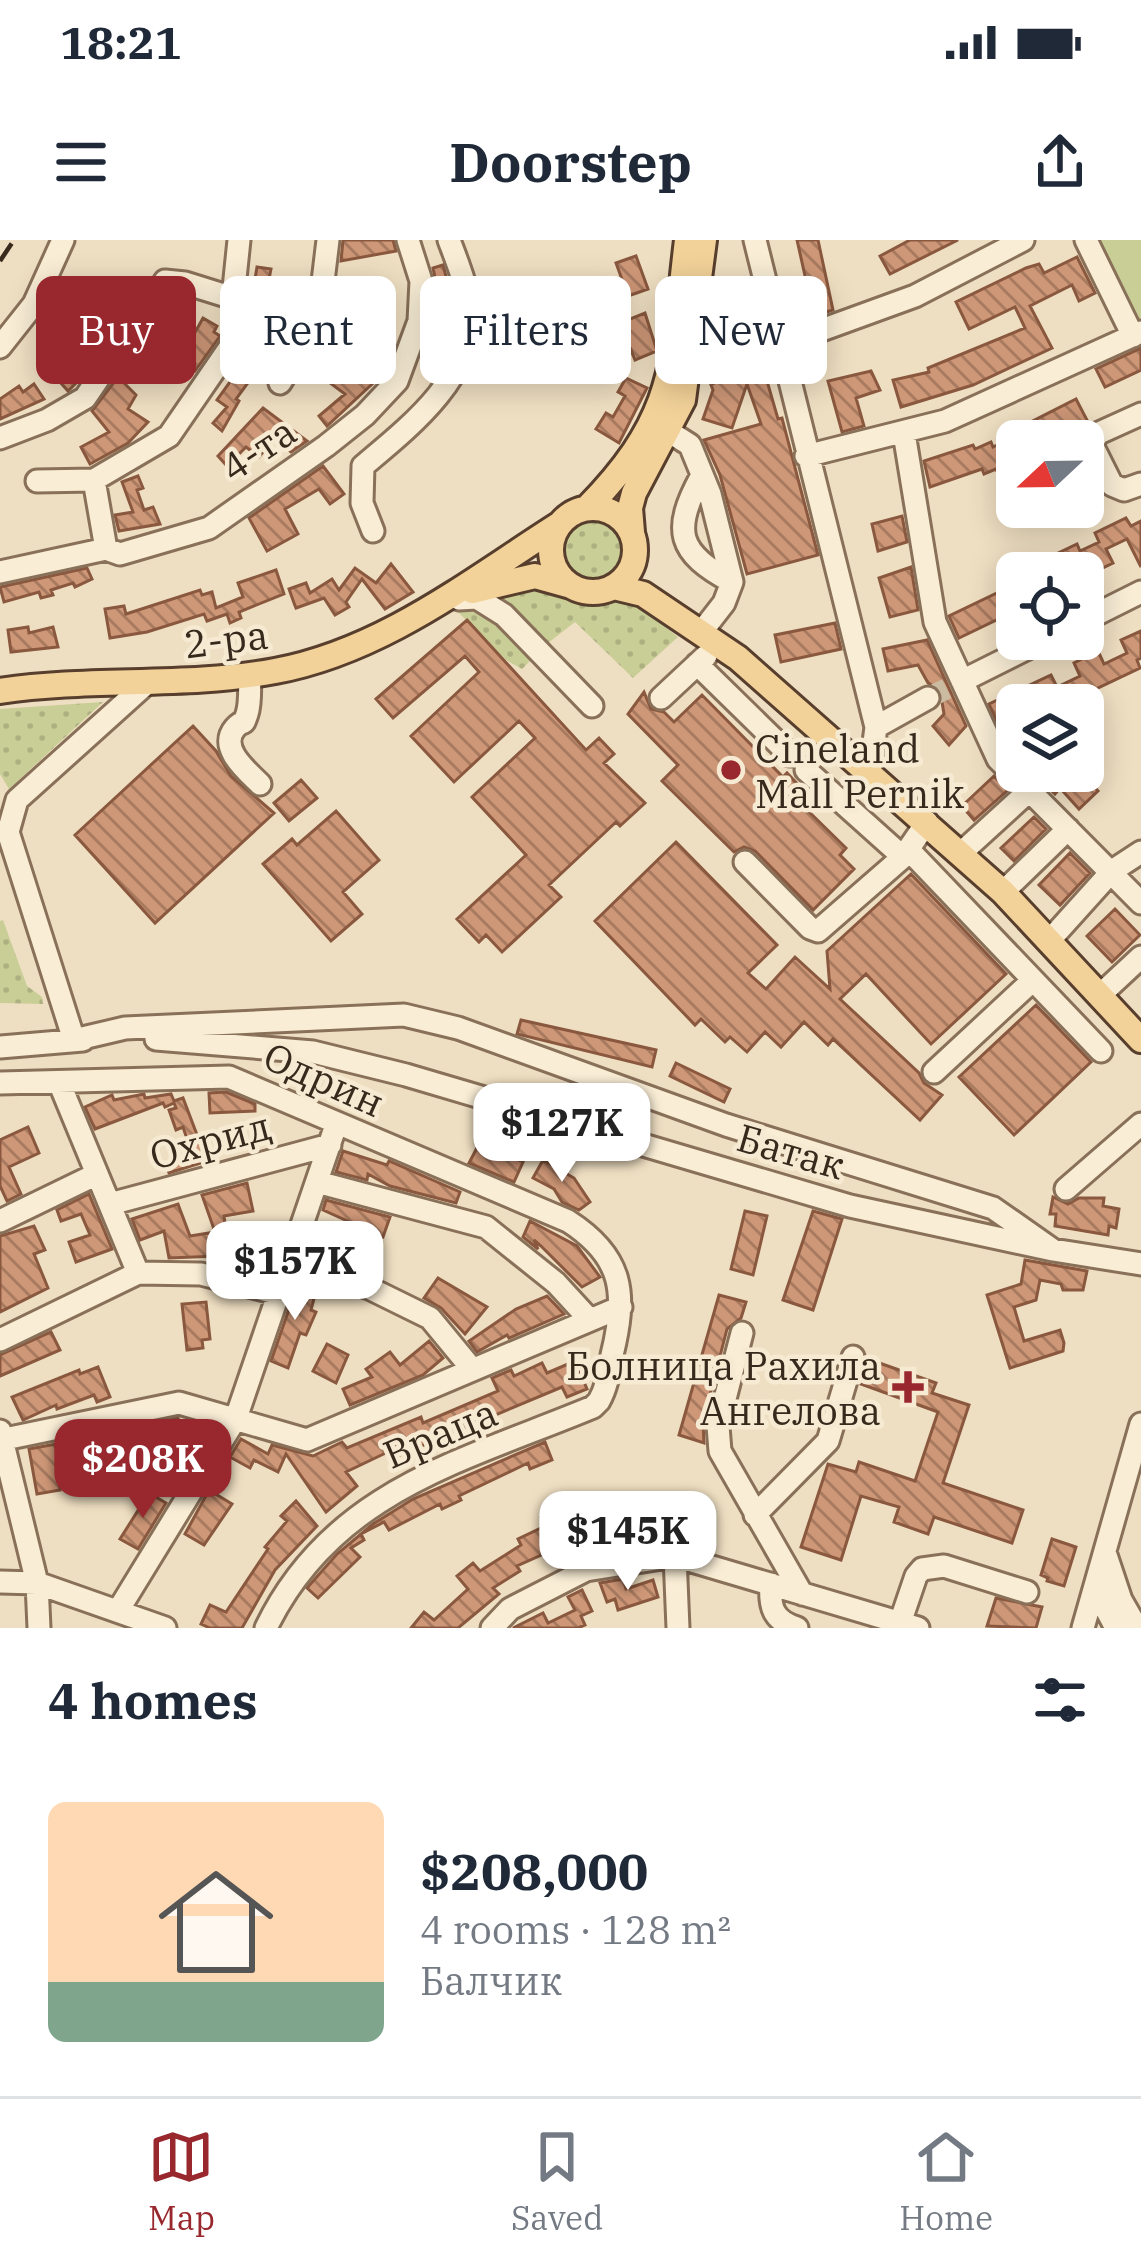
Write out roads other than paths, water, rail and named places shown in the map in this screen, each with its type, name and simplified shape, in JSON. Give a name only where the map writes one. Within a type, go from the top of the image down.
[{"type":"main road","points":[[587,508],[614,512],[634,538],[632,569],[614,587],[593,593],[571,586],[554,564],[553,536],[560,524],[587,508],[630,463],[651,429],[664,397],[687,240]]},
{"type":"main road","points":[[673,610],[640,561],[630,508],[685,387],[704,240]]},
{"type":"main road","name":"2-ра","points":[[0,691],[250,675],[335,655],[446,599],[560,524]]},
{"type":"main road","name":"2-ра","points":[[446,599],[518,578],[545,578],[571,586]]},
{"type":"main road","points":[[614,587],[644,594],[711,637],[870,773],[1003,892],[1141,1040]]},
{"type":"street","points":[[0,347],[34,304],[62,240]]},
{"type":"street","points":[[235,276],[239,240]]},
{"type":"street","points":[[324,276],[328,240]]},
{"type":"street","name":"4-та","points":[[0,572],[106,549],[120,554],[209,528],[365,415],[397,381],[419,321],[421,281],[407,240]]},
{"type":"street","points":[[373,532],[362,503],[363,466],[401,434],[451,378],[469,337],[467,292],[449,240]]},
{"type":"street","points":[[755,240],[765,276]]},
{"type":"street","points":[[827,328],[915,296],[999,246],[1023,240]]},
{"type":"street","points":[[806,457],[945,421],[1137,334],[1086,240]]},
{"type":"street","points":[[0,437],[60,414],[85,398],[165,281],[220,294]]},
{"type":"street","points":[[37,481],[94,480],[170,436],[220,362]]},
{"type":"street","points":[[791,384],[876,728],[870,773]]},
{"type":"street","points":[[1141,414],[1099,433],[1090,443],[1112,484],[1124,490],[1141,484]]},
{"type":"street","points":[[661,698],[697,664],[732,582],[710,494],[690,445],[668,431]]},
{"type":"street","points":[[904,433],[935,622],[996,755]]},
{"type":"street","points":[[701,477],[683,513],[688,545],[695,559],[732,582]]},
{"type":"street","points":[[94,480],[106,549]]},
{"type":"street","points":[[1104,610],[1141,592]]},
{"type":"street","points":[[446,599],[486,602],[592,706]]},
{"type":"street","points":[[962,680],[1003,660]]},
{"type":"street","points":[[697,664],[798,763],[905,853],[1101,1051]]},
{"type":"street","points":[[250,675],[249,708],[229,742],[235,758],[260,784]]},
{"type":"street","points":[[147,683],[17,800],[4,824],[74,1040],[124,1028],[404,1015],[458,1028],[726,1125],[994,1208],[1053,1250]]},
{"type":"street","points":[[876,728],[928,698]]},
{"type":"street","points":[[961,853],[1028,792]]},
{"type":"street","points":[[1032,792],[1141,903]]},
{"type":"street","points":[[745,862],[818,931],[905,853],[926,822]]},
{"type":"street","points":[[1003,892],[1068,829]]},
{"type":"street","points":[[1049,941],[1112,871],[1141,852]]},
{"type":"street","points":[[1099,996],[1141,957]]},
{"type":"street","points":[[934,1072],[1033,980]]},
{"type":"street","name":"Батак","points":[[0,1047],[74,1040],[221,1042],[313,1052],[850,1206],[1141,1264]]},
{"type":"street","name":"Одрин","points":[[0,1083],[229,1077],[333,1135],[568,1221],[610,1256],[620,1307]]},
{"type":"street","points":[[59,1082],[138,1273]]},
{"type":"street","points":[[1066,1189],[1141,1124]]},
{"type":"street","points":[[119,1609],[236,1418],[333,1135]]},
{"type":"street","name":"Охрид","points":[[110,1204],[333,1135]]},
{"type":"street","name":"Охрид","points":[[0,1221],[97,1174]]},
{"type":"street","points":[[317,1182],[486,1227],[556,1283],[589,1319]]},
{"type":"street","points":[[291,1263],[368,1288],[430,1318],[472,1369]]},
{"type":"street","points":[[0,1340],[138,1273],[201,1274],[280,1294]]},
{"type":"street","points":[[39,1628],[37,1583],[1,1436],[179,1402],[307,1440],[620,1307]]},
{"type":"street","name":"Враца","points":[[266,1628],[284,1590],[350,1520],[390,1492],[593,1407],[603,1395],[620,1307]]},
{"type":"street","points":[[742,1333],[718,1439],[723,1462],[802,1594]]},
{"type":"street","points":[[755,1515],[829,1441],[853,1357]]},
{"type":"street","points":[[1083,1628],[1141,1424]]},
{"type":"street","points":[[675,1556],[677,1628]]},
{"type":"street","points":[[491,1628],[510,1609],[586,1570],[675,1556],[909,1625],[916,1576],[933,1566],[1027,1592]]},
{"type":"street","points":[[1102,1560],[1106,1609],[1116,1628]]},
{"type":"street","points":[[1102,1560],[1138,1628]]},
{"type":"street","points":[[0,1582],[37,1583],[164,1628]]},
{"type":"street","points":[[771,1584],[770,1605],[777,1618],[797,1628]]},
{"type":"tunnel","points":[[928,698],[962,681]]},
{"type":"railway","points":[[0,261],[14,240]]},
{"type":"place","name":"Cineland Mall Pernik","points":[[731,770]]},
{"type":"place","name":"Болница Рахила Ангелова","points":[[908,1387]]}]
